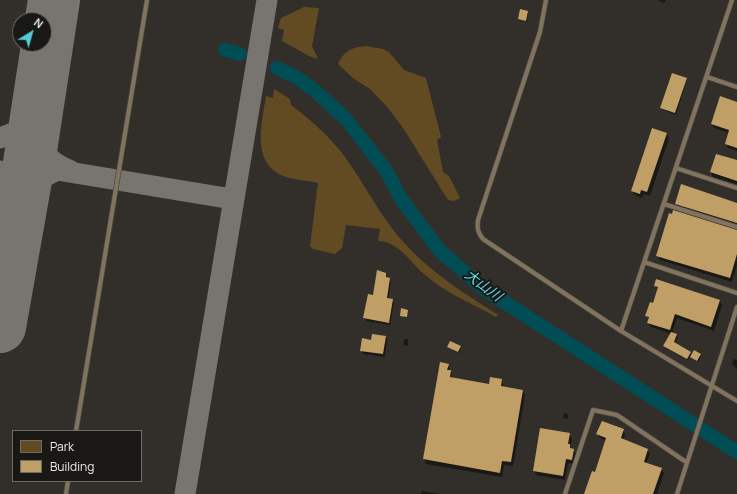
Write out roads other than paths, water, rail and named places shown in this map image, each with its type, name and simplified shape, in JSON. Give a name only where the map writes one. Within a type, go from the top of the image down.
[{"type":"lane","points":[[76,430],[147,0]]},
{"type":"lane","points":[[546,0],[540,32],[478,220],[478,231],[483,240],[621,331],[737,401]]},
{"type":"lane","points":[[621,331],[732,0]]},
{"type":"lane","points":[[707,77],[737,87]]},
{"type":"lane","points":[[676,168],[737,188]]},
{"type":"lane","points":[[664,204],[737,227]]},
{"type":"lane","points":[[644,262],[737,293]]},
{"type":"lane","points":[[676,494],[711,386],[735,322],[737,308]]},
{"type":"lane","points":[[566,494],[593,410],[617,415],[686,462]]},
{"type":"lane","points":[[66,494],[68,482]]},
{"type":"waterway","name":"大山川","points":[[225,50],[240,54]]},
{"type":"waterway","name":"大山川","points":[[277,68],[296,77],[315,91],[346,119],[387,172],[401,199],[440,251],[484,289],[737,452]]}]
